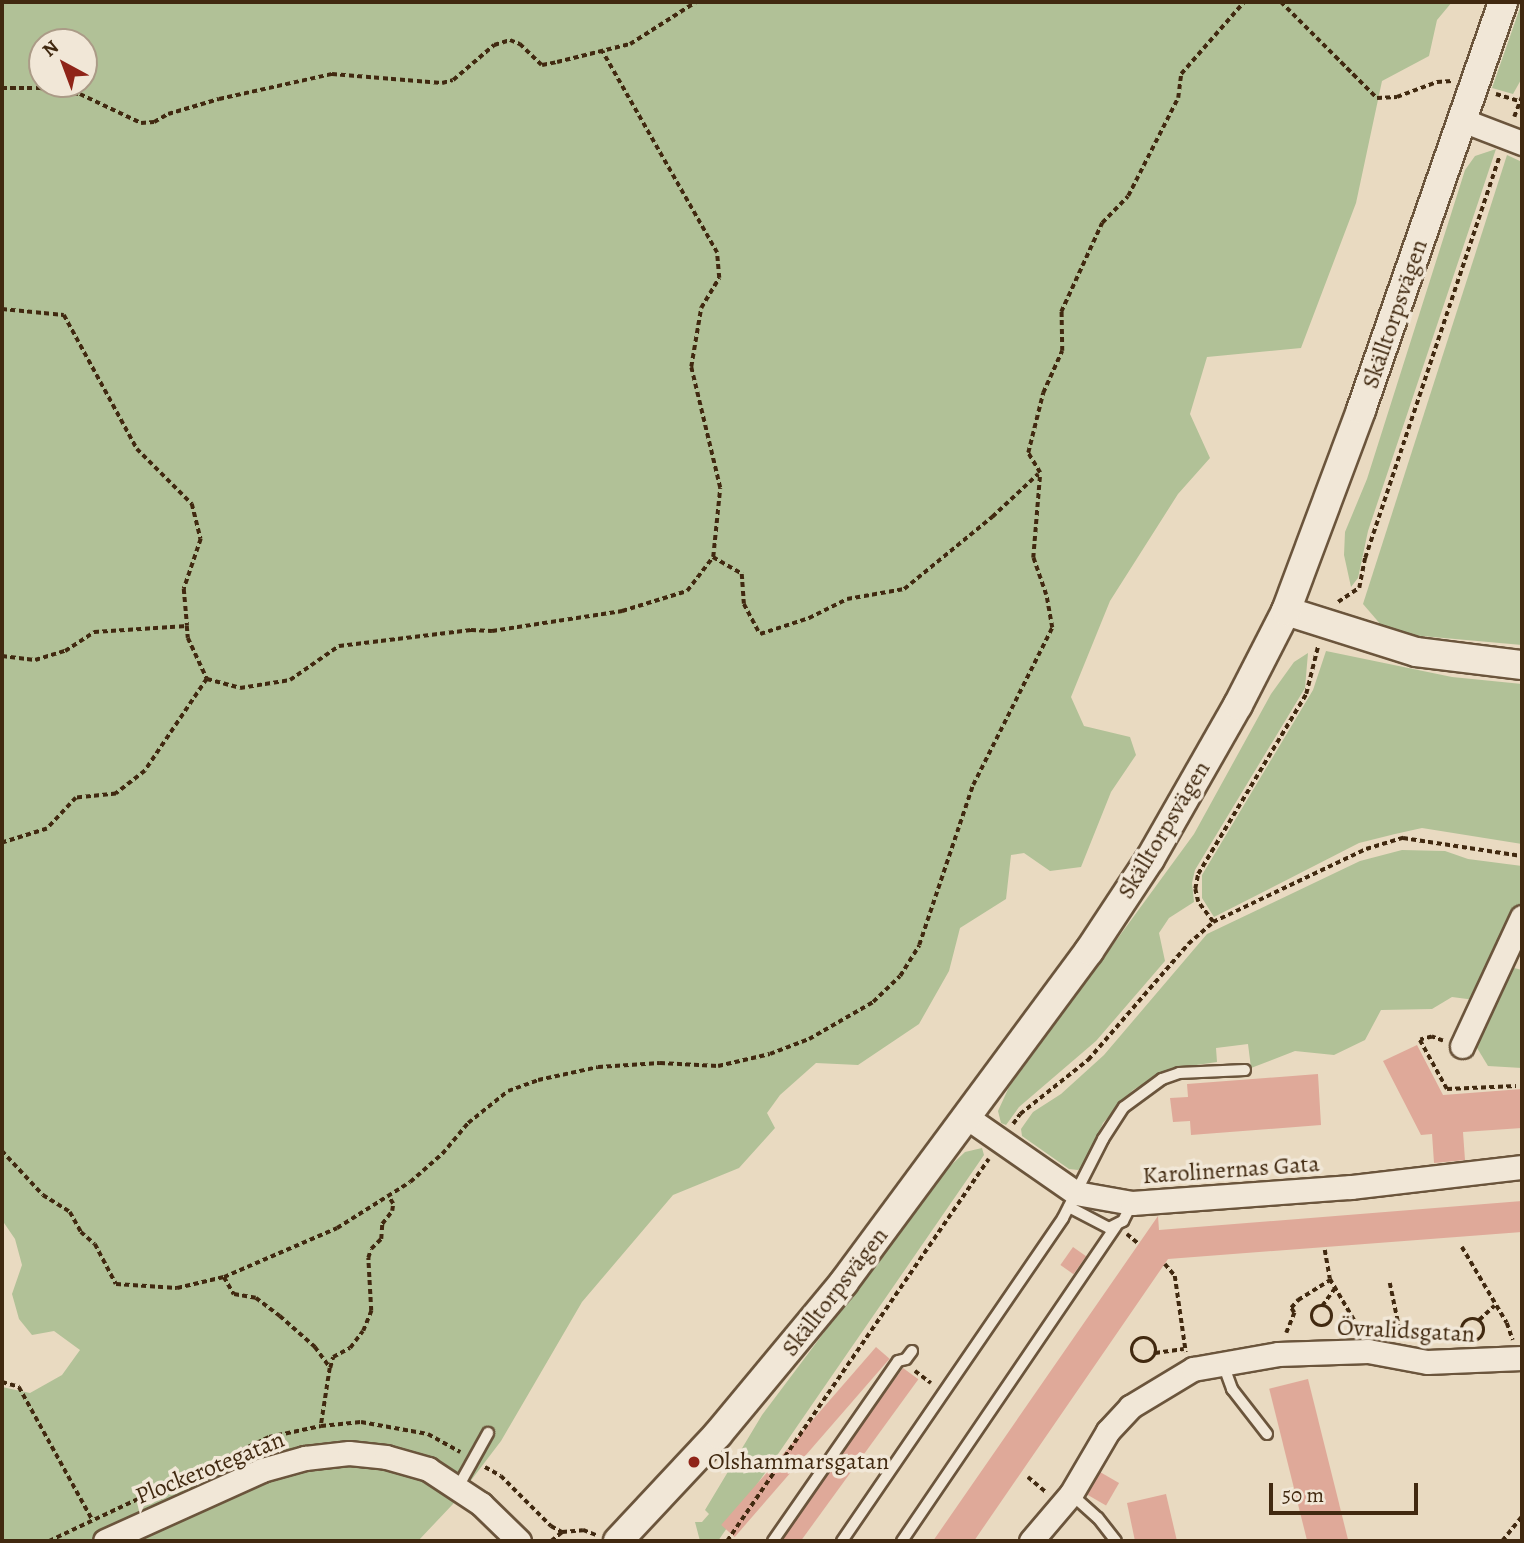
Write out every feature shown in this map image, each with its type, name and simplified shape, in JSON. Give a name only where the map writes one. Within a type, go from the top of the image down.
[{"type":"street","name":"Skälltorpsvägen","points":[[618,1541],[694,1462],[844,1282],[1089,951],[1150,859],[1238,705],[1286,611],[1361,410],[1503,2]]},
{"type":"street","points":[[1462,120],[1522,143]]},
{"type":"street","points":[[1286,611],[1326,626],[1416,652],[1522,665]]},
{"type":"street","points":[[1462,1046],[1522,917]]},
{"type":"street","name":"Karolinernas Gata","points":[[968,1118],[1002,1140],[1073,1200],[1132,1203],[1351,1187],[1522,1167]]},
{"type":"street","name":"Övralidsgatan","points":[[1031,1541],[1071,1494],[1108,1431],[1130,1407],[1189,1359],[1223,1364],[1278,1354],[1368,1351],[1405,1358],[1468,1362],[1520,1358]]},
{"type":"street","name":"Plockerotegatan","points":[[105,1541],[262,1470],[322,1455],[358,1453],[394,1458],[428,1469],[487,1509],[519,1541]]},
{"type":"lane","points":[[842,1541],[1073,1200],[1113,1121],[1144,1090],[1179,1073],[1245,1070]]},
{"type":"lane","points":[[1073,1200],[1105,1227],[1116,1226]]},
{"type":"lane","points":[[902,1541],[1116,1226],[1129,1212],[1132,1203]]},
{"type":"lane","points":[[773,1541],[898,1361],[906,1359],[912,1351]]},
{"type":"lane","points":[[1223,1364],[1233,1389],[1267,1434]]},
{"type":"lane","points":[[458,1487],[488,1433]]},
{"type":"lane","points":[[1071,1494],[1098,1518],[1116,1541]]},
{"type":"path","points":[[2,88],[40,88],[80,94],[141,123],[154,122],[168,114],[219,99],[332,74],[442,83],[453,80],[494,45],[510,40],[520,44],[542,65],[630,44],[696,2]]},
{"type":"path","points":[[2,1152],[43,1195],[70,1212],[81,1232],[94,1244],[116,1284],[177,1288],[223,1278],[302,1245],[388,1196],[442,1154],[468,1123],[508,1091],[537,1080],[598,1067],[660,1063],[718,1066],[770,1054],[809,1039],[873,1002],[900,976],[919,944],[973,785],[1052,628],[1046,595],[1033,558],[1040,473],[1028,453],[1043,393],[1062,351],[1061,312],[1102,223],[1128,196],[1178,97],[1181,74],[1244,2]]},
{"type":"path","points":[[1281,2],[1377,98],[1397,97],[1446,80],[1521,102]]},
{"type":"path","points":[[2,309],[64,315],[137,449],[192,504],[201,539],[184,589],[188,638],[207,679],[240,688],[290,680],[339,646],[471,630],[492,631],[622,611],[687,591],[713,557],[720,488],[691,367],[701,308],[719,278],[717,253],[602,51]]},
{"type":"path","points":[[1213,922],[1198,902],[1195,889],[1198,874],[1306,694],[1312,681],[1316,652],[1335,604],[1359,588],[1369,545],[1499,157]]},
{"type":"path","points":[[713,557],[741,574],[744,604],[760,634],[809,618],[847,599],[904,589],[992,517],[1040,473]]},
{"type":"path","points":[[2,656],[35,660],[65,651],[94,632],[187,626]]},
{"type":"path","points":[[2,843],[47,830],[76,798],[116,794],[145,771],[207,679]]},
{"type":"path","points":[[727,1541],[1020,1114],[1088,1060],[1188,944],[1213,922],[1366,849],[1403,838],[1522,856]]},
{"type":"path","points":[[321,1426],[333,1357],[350,1348],[363,1331],[371,1311],[368,1258],[371,1249],[381,1239],[382,1224],[392,1210],[393,1204],[388,1196]]},
{"type":"path","points":[[1462,1247],[1494,1306],[1507,1323],[1520,1358]]},
{"type":"path","points":[[1325,1250],[1330,1279],[1363,1335],[1368,1351]]},
{"type":"path","points":[[1155,1353],[1189,1359],[1175,1276],[1165,1264]]},
{"type":"path","points":[[223,1278],[234,1294],[256,1298],[279,1316],[314,1347],[330,1368]]},
{"type":"path","points":[[1278,1354],[1294,1313],[1291,1308],[1298,1300],[1330,1279]]},
{"type":"path","points":[[1390,1283],[1405,1358]]},
{"type":"path","points":[[1322,1306],[1328,1308],[1332,1316],[1330,1322],[1322,1326],[1316,1324],[1312,1315],[1316,1307],[1322,1306],[1335,1288]]},
{"type":"path","points":[[1479,1320],[1494,1306]]},
{"type":"path","points":[[1472,1318],[1479,1320],[1484,1326],[1482,1337],[1473,1341],[1466,1339],[1462,1328],[1465,1322],[1472,1318]]},
{"type":"path","points":[[1146,1338],[1155,1345],[1155,1353],[1151,1359],[1140,1361],[1133,1354],[1133,1345],[1138,1339],[1146,1338]]},
{"type":"path","points":[[914,1371],[923,1377]]},
{"type":"path","points":[[2,1382],[19,1387],[93,1520]]},
{"type":"path","points":[[1502,1541],[1522,1516]]},
{"type":"path","points":[[551,1541],[562,1532],[583,1530],[595,1534],[603,1541]]},
{"type":"green space","points":[[2,2],[1452,2],[1437,20],[1429,56],[1382,81],[1356,203],[1301,348],[1207,357],[1190,414],[1210,458],[1178,494],[1110,601],[1071,697],[1084,726],[1130,737],[1136,755],[1111,792],[1081,867],[1050,871],[1024,853],[1011,855],[1006,899],[960,928],[949,971],[919,1024],[858,1065],[816,1063],[780,1095],[767,1113],[775,1128],[739,1168],[673,1195],[582,1302],[501,1441],[453,1504],[418,1541],[2,1541],[2,1387],[30,1393],[62,1375],[80,1350],[54,1331],[32,1335],[19,1319],[12,1294],[22,1265],[15,1239],[2,1220]]},
{"type":"green space","points":[[1522,2],[1522,78],[1513,94],[1492,88]]},
{"type":"green space","points":[[1496,149],[1368,531],[1358,578],[1351,587],[1344,555],[1345,532],[1367,479],[1465,170],[1475,156]]},
{"type":"green space","points":[[1507,155],[1522,162],[1522,645],[1388,633],[1363,604]]},
{"type":"green space","points":[[1326,651],[1452,677],[1522,684],[1522,844],[1422,828],[1395,834],[1359,843],[1214,917],[1202,898],[1202,875],[1313,690]]},
{"type":"green space","points":[[1308,653],[1305,688],[1195,870],[1192,883],[1194,902],[1169,918],[1159,933],[1165,961],[1096,1041],[1019,1107],[1006,1125],[1001,1123],[998,1111],[1009,1087],[1194,834],[1271,694],[1294,662]]},
{"type":"green space","points":[[1402,850],[1445,851],[1468,859],[1522,866],[1522,906],[1475,1000],[1452,997],[1432,1009],[1381,1010],[1365,1040],[1334,1055],[1295,1051],[1251,1068],[1248,1044],[1216,1048],[1217,1062],[1169,1069],[1133,1090],[1103,1123],[1083,1167],[1078,1170],[1069,1169],[1022,1136],[1021,1129],[1033,1112],[1061,1094],[1104,1055],[1207,934],[1360,861]]},
{"type":"green space","points":[[1506,966],[1522,970],[1522,1068],[1488,1066],[1471,1038]]},
{"type":"green space","points":[[982,1148],[984,1155],[718,1541],[700,1541],[695,1522],[702,1522],[709,1514],[705,1510],[762,1415],[946,1170],[965,1152]]},
{"type":"building","points":[[1417,1045],[1443,1095],[1522,1089],[1522,1128],[1463,1132],[1465,1160],[1434,1163],[1432,1134],[1421,1135],[1383,1061]]},
{"type":"building","points":[[1318,1074],[1321,1125],[1191,1135],[1190,1121],[1173,1122],[1170,1098],[1188,1097],[1187,1084]]},
{"type":"building","points":[[1522,1201],[1522,1232],[1168,1259],[974,1541],[933,1541],[1158,1216],[1159,1230]]},
{"type":"building","points":[[1073,1247],[1086,1256],[1073,1274],[1060,1265]]},
{"type":"building","points":[[876,1347],[890,1359],[735,1537],[721,1525]]},
{"type":"building","points":[[903,1368],[918,1379],[801,1541],[779,1539]]},
{"type":"building","points":[[1308,1379],[1348,1541],[1307,1541],[1269,1389]]},
{"type":"building","points":[[1100,1472],[1119,1483],[1106,1506],[1087,1495]]},
{"type":"building","points":[[1166,1494],[1177,1541],[1135,1541],[1127,1503]]},
{"type":"place","name":"Olshammarsgatan","points":[[694,1462]]}]
